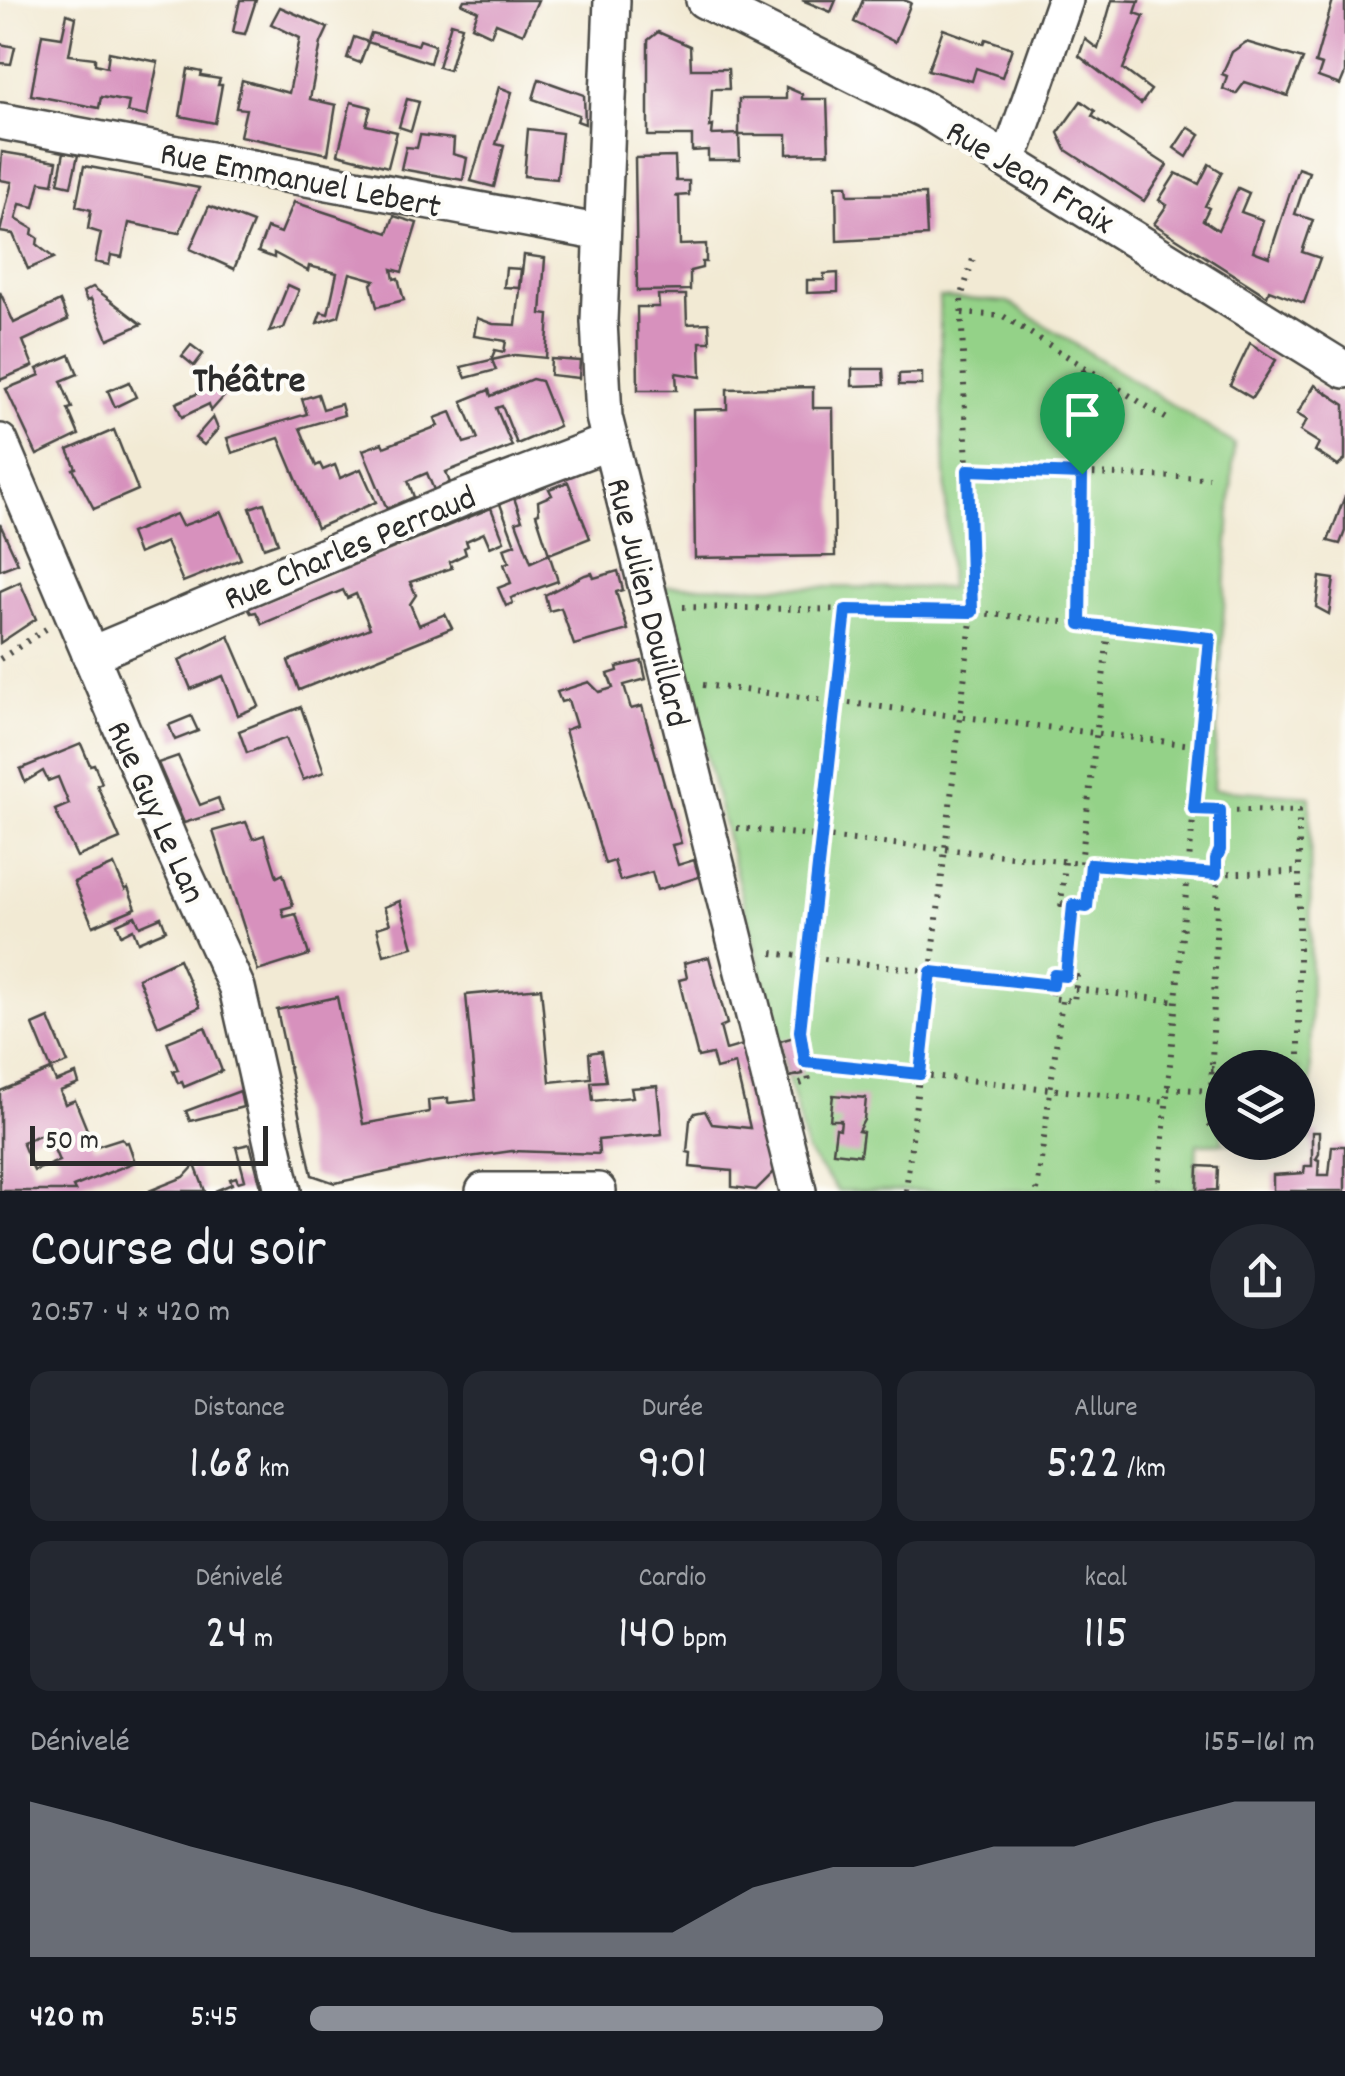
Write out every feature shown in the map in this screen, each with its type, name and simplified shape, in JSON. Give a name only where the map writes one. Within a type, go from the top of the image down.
[{"type":"street","name":"Rue Julien Douillard","points":[[612,0],[600,364],[609,442],[798,1191]]},
{"type":"street","points":[[1005,158],[1015,142],[1062,1]]},
{"type":"street","name":"Rue Jean Fraix","points":[[726,5],[924,110],[1345,370]]},
{"type":"street","name":"Rue Emmanuel Lebert","points":[[0,120],[602,233]]},
{"type":"street","name":"Rue Guy Le Lan","points":[[0,442],[170,842],[237,988],[283,1191]]},
{"type":"street","name":"Rue Charles Perraud","points":[[90,655],[460,499],[609,442]]},
{"type":"street","points":[[484,1191],[598,1191]]},
{"type":"path","points":[[906,1191],[972,612],[961,298],[973,260]]},
{"type":"path","points":[[962,312],[1003,316],[1168,418]]},
{"type":"path","points":[[1080,624],[1084,366]]},
{"type":"path","points":[[968,470],[1209,478]]},
{"type":"path","points":[[676,607],[972,612],[1210,638],[1158,1191]]},
{"type":"path","points":[[846,610],[800,1031],[805,1062],[1166,1102]]},
{"type":"path","points":[[0,659],[74,615]]},
{"type":"path","points":[[1081,863],[1109,628]]},
{"type":"path","points":[[702,702],[697,684],[1200,746]]},
{"type":"path","points":[[1194,809],[1299,812],[1298,1050]]},
{"type":"path","points":[[1211,1050],[1220,810]]},
{"type":"path","points":[[733,827],[1188,874],[1298,872]]},
{"type":"path","points":[[1065,862],[1061,904],[1087,907],[1091,864]]},
{"type":"path","points":[[1066,976],[1073,905]]},
{"type":"path","points":[[756,951],[1053,985]]},
{"type":"path","points":[[1054,975],[1066,976],[1077,977],[1074,1001],[1052,998],[1054,975]]},
{"type":"path","points":[[1075,989],[1176,1001]]},
{"type":"path","points":[[1037,1191],[1062,1000]]},
{"type":"path","points":[[1168,1088],[1205,1091]]},
{"type":"green space","points":[[939,297],[1008,302],[1234,444],[1213,789],[1310,796],[1311,1050],[1205,1050],[1205,1144],[1197,1144],[1195,1191],[838,1191],[807,1152],[663,586],[949,588]]},
{"type":"building","points":[[240,0],[256,0],[245,34],[233,32]]},
{"type":"building","points":[[464,0],[538,0],[523,34],[496,23],[491,35],[472,26],[478,11],[462,4]]},
{"type":"building","points":[[802,0],[836,0],[831,12]]},
{"type":"building","points":[[863,0],[911,3],[895,42],[854,22]]},
{"type":"building","points":[[1112,0],[1139,1],[1135,13],[1144,16],[1123,69],[1151,90],[1141,104],[1079,56],[1085,39],[1098,49]]},
{"type":"building","points":[[1333,0],[1345,0],[1345,73],[1340,85],[1318,77],[1322,65],[1315,63]]},
{"type":"building","points":[[280,7],[328,28],[321,43],[310,99],[336,105],[328,154],[240,136],[246,109],[236,108],[242,80],[289,93],[300,38],[271,24]]},
{"type":"building","points":[[67,14],[76,17],[69,55],[95,58],[95,64],[107,67],[109,52],[158,62],[147,116],[127,112],[129,102],[101,97],[99,108],[31,95],[42,34],[62,37]]},
{"type":"building","points":[[451,23],[462,26],[449,70],[438,67]]},
{"type":"building","points":[[943,29],[984,44],[986,39],[1012,48],[1002,77],[976,68],[972,81],[928,70]]},
{"type":"building","points":[[658,32],[690,46],[691,69],[728,69],[729,89],[712,89],[710,127],[713,126],[712,135],[739,134],[740,160],[708,160],[708,150],[692,151],[692,136],[648,136],[648,40]]},
{"type":"building","points":[[371,33],[418,45],[420,40],[435,45],[430,63],[368,42]]},
{"type":"building","points":[[354,37],[368,42],[360,63],[347,58]]},
{"type":"building","points":[[1246,42],[1303,59],[1288,96],[1245,82],[1236,94],[1223,89],[1227,76],[1222,74],[1232,52]]},
{"type":"building","points":[[0,44],[15,47],[11,64],[0,63]]},
{"type":"building","points":[[188,69],[220,79],[215,123],[180,116]]},
{"type":"building","points":[[539,79],[584,95],[585,124],[577,121],[579,115],[533,99]]},
{"type":"building","points":[[499,87],[512,92],[496,144],[504,146],[494,187],[471,181]]},
{"type":"building","points":[[786,87],[802,94],[802,99],[827,99],[829,153],[787,154],[787,135],[739,135],[739,99],[786,99]]},
{"type":"building","points":[[407,99],[419,102],[411,131],[399,127]]},
{"type":"building","points":[[1081,101],[1095,111],[1092,116],[1167,165],[1144,201],[1066,150],[1058,133]]},
{"type":"building","points":[[351,102],[371,107],[366,125],[397,132],[388,167],[338,154]]},
{"type":"building","points":[[1188,127],[1200,135],[1187,157],[1174,148]]},
{"type":"building","points":[[528,129],[562,133],[557,179],[524,176]]},
{"type":"building","points":[[420,135],[454,139],[453,154],[467,158],[463,180],[401,169],[406,147],[417,148]]},
{"type":"building","points":[[2,152],[57,161],[53,184],[40,182],[34,207],[20,204],[16,219],[33,229],[37,245],[54,258],[28,269],[13,234],[0,232],[12,182],[0,180]]},
{"type":"building","points":[[64,152],[78,155],[71,186],[58,183]]},
{"type":"building","points":[[675,157],[676,181],[689,181],[689,195],[675,196],[679,197],[680,245],[706,244],[706,262],[702,262],[702,268],[690,271],[690,290],[637,291],[635,158]]},
{"type":"building","points":[[1209,164],[1222,172],[1205,206],[1209,208],[1203,220],[1218,230],[1238,188],[1249,193],[1241,212],[1263,220],[1253,251],[1269,257],[1298,168],[1309,172],[1295,214],[1313,220],[1302,252],[1320,258],[1304,303],[1269,290],[1267,296],[1154,224],[1167,205],[1159,200],[1176,173],[1199,184]]},
{"type":"building","points":[[84,166],[199,188],[179,233],[129,223],[122,257],[111,255],[109,265],[95,262],[101,233],[88,229],[91,210],[76,206]]},
{"type":"building","points":[[836,185],[847,185],[848,195],[925,194],[927,236],[837,241]]},
{"type":"building","points":[[294,202],[388,233],[394,216],[417,223],[402,272],[392,269],[404,300],[377,307],[371,284],[375,280],[350,273],[339,316],[317,323],[321,312],[328,314],[337,273],[309,266],[308,271],[274,253],[274,258],[258,252],[267,228],[281,233]]},
{"type":"building","points":[[209,206],[253,223],[234,269],[190,249]]},
{"type":"building","points":[[524,255],[545,258],[541,314],[549,315],[546,358],[515,355],[492,360],[496,370],[466,378],[461,367],[491,360],[495,350],[504,352],[506,341],[474,336],[477,318],[493,324],[516,325]]},
{"type":"building","points":[[506,268],[521,269],[519,288],[504,287]]},
{"type":"building","points":[[838,273],[838,292],[807,293],[807,280],[824,280],[824,274]]},
{"type":"building","points":[[288,285],[299,290],[284,328],[269,332]]},
{"type":"building","points":[[93,287],[142,324],[108,339],[91,299],[87,301],[83,292]]},
{"type":"building","points":[[0,292],[14,323],[60,301],[68,320],[23,341],[33,366],[0,380]]},
{"type":"building","points":[[658,295],[686,295],[687,324],[709,323],[710,342],[700,342],[701,377],[676,373],[677,390],[638,390],[637,307],[659,307]]},
{"type":"building","points":[[1250,343],[1276,360],[1252,398],[1230,385]]},
{"type":"building","points":[[191,345],[203,354],[194,366],[182,356]]},
{"type":"building","points":[[70,355],[78,374],[61,381],[79,435],[37,455],[6,389],[40,375],[37,369]]},
{"type":"building","points":[[551,359],[580,361],[579,378],[550,375]]},
{"type":"building","points":[[852,369],[883,369],[884,385],[852,386]]},
{"type":"building","points":[[922,373],[922,385],[899,385],[899,374]]},
{"type":"building","points":[[532,379],[541,381],[559,426],[517,444],[502,406],[496,408],[512,446],[446,472],[450,483],[434,490],[427,473],[408,481],[414,497],[387,509],[363,450],[382,443],[384,447],[438,426],[435,418],[451,412],[464,443],[478,439],[462,401],[489,390],[491,396]]},
{"type":"building","points":[[129,382],[136,397],[115,407],[108,391]]},
{"type":"building","points":[[217,385],[227,393],[211,411],[209,404],[182,417],[176,403]]},
{"type":"building","points":[[1315,385],[1345,405],[1345,460],[1338,466],[1315,451],[1319,443],[1300,431],[1307,420],[1297,414]]},
{"type":"building","points":[[813,387],[813,408],[833,408],[835,556],[695,558],[693,410],[727,409],[727,389]]},
{"type":"building","points":[[318,394],[323,409],[341,404],[344,415],[300,428],[316,466],[320,464],[323,470],[335,465],[340,478],[361,469],[376,502],[317,528],[279,438],[232,453],[227,438],[307,414],[302,399]]},
{"type":"building","points":[[213,417],[218,429],[204,445],[195,438]]},
{"type":"building","points":[[114,430],[138,490],[94,509],[73,469],[76,468],[68,450]]},
{"type":"building","points":[[568,482],[590,538],[549,554],[536,514],[538,501],[552,495],[549,489]]},
{"type":"building","points":[[1345,496],[1345,531],[1340,544],[1328,541]]},
{"type":"building","points":[[514,498],[522,520],[516,522],[531,562],[549,554],[558,581],[511,598],[513,603],[506,606],[498,588],[511,583],[504,564],[509,562],[504,548],[515,544],[500,504]]},
{"type":"building","points":[[264,503],[278,543],[264,548],[250,508]]},
{"type":"building","points":[[491,508],[504,541],[490,547],[484,533],[466,541],[466,554],[449,562],[452,568],[410,582],[416,595],[410,604],[419,625],[445,614],[452,628],[299,690],[288,661],[370,628],[356,594],[347,598],[343,590],[262,624],[256,612],[251,613],[248,608]]},
{"type":"building","points":[[221,512],[241,559],[183,582],[166,542],[138,554],[130,533],[176,514],[182,526]]},
{"type":"building","points":[[0,524],[18,563],[0,570]]},
{"type":"building","points":[[618,571],[623,590],[616,592],[628,630],[574,645],[561,608],[549,611],[545,595],[585,575],[592,573],[594,578]]},
{"type":"building","points":[[1320,577],[1334,579],[1329,614],[1316,607]]},
{"type":"building","points":[[20,582],[36,619],[0,643],[0,591]]},
{"type":"building","points":[[229,636],[259,706],[238,715],[223,676],[191,689],[179,660]]},
{"type":"building","points":[[642,661],[646,679],[624,685],[631,709],[642,706],[681,843],[672,845],[678,865],[694,860],[699,877],[657,890],[652,872],[620,881],[614,861],[605,864],[565,730],[576,726],[568,700],[561,702],[557,692],[589,682],[599,692],[613,688],[608,674],[618,671],[617,667]]},
{"type":"building","points":[[301,707],[324,772],[303,780],[286,738],[247,753],[239,731]]},
{"type":"building","points":[[191,716],[198,731],[175,740],[169,725]]},
{"type":"building","points":[[81,744],[102,783],[97,785],[120,839],[77,857],[55,810],[69,804],[58,777],[48,781],[43,771],[25,782],[20,769]]},
{"type":"building","points":[[178,756],[200,805],[218,798],[223,811],[184,823],[158,763]]},
{"type":"building","points":[[246,822],[253,839],[264,835],[277,877],[283,874],[293,906],[282,909],[284,917],[296,914],[309,955],[258,971],[213,831]]},
{"type":"building","points":[[114,865],[136,908],[93,926],[74,882]]},
{"type":"building","points":[[400,901],[413,947],[384,955],[377,928],[390,924],[384,907]]},
{"type":"building","points":[[135,916],[140,926],[161,917],[166,930],[138,942],[133,929],[121,935],[117,924]]},
{"type":"building","points":[[709,957],[727,1024],[720,1027],[726,1050],[743,1045],[776,1170],[756,1190],[732,1187],[732,1171],[690,1167],[691,1153],[687,1152],[690,1120],[695,1113],[705,1111],[712,1124],[750,1128],[735,1064],[716,1069],[712,1054],[698,1057],[679,980],[687,978],[684,963]]},
{"type":"building","points":[[179,959],[200,1007],[158,1026],[138,978]]},
{"type":"building","points":[[541,988],[550,1082],[591,1078],[589,1053],[601,1051],[606,1081],[591,1082],[593,1101],[633,1097],[631,1088],[657,1086],[662,1134],[598,1140],[599,1154],[512,1151],[434,1162],[335,1183],[312,1175],[277,1010],[337,997],[363,1124],[429,1112],[428,1100],[476,1100],[466,995]]},
{"type":"building","points":[[49,1018],[68,1063],[51,1069],[33,1025]]},
{"type":"building","points":[[205,1027],[222,1071],[184,1087],[173,1071],[178,1070],[167,1042]]},
{"type":"building","points":[[794,1037],[803,1074],[789,1077],[780,1041]]},
{"type":"building","points":[[51,1070],[56,1082],[76,1074],[79,1084],[60,1091],[65,1104],[75,1100],[94,1147],[122,1138],[128,1142],[135,1162],[73,1187],[75,1191],[0,1191],[0,1091]],"holes":[[[47,1132],[59,1161],[34,1171],[22,1142]]]},
{"type":"building","points":[[240,1091],[243,1107],[190,1121],[186,1111]]},
{"type":"building","points":[[833,1095],[866,1098],[864,1120],[858,1131],[863,1132],[860,1155],[833,1152],[841,1120],[830,1120]]},
{"type":"building","points":[[1315,1132],[1319,1132],[1318,1175],[1329,1175],[1332,1146],[1345,1146],[1345,1191],[1273,1191],[1273,1175],[1304,1173],[1305,1166],[1312,1166]]},
{"type":"building","points":[[250,1144],[262,1191],[215,1191],[232,1184],[230,1179],[245,1180],[236,1147]]},
{"type":"building","points":[[195,1165],[205,1191],[149,1191],[184,1177]]},
{"type":"building","points":[[1198,1166],[1218,1167],[1217,1190],[1197,1191]]},
{"type":"district","name":"Théâtre","points":[[249,378]]},
{"type":"route","points":[[968,470],[1082,474],[1080,624],[1210,638],[1194,809],[1220,810],[1216,874],[1091,864],[1087,907],[1073,905],[1066,976],[1054,975],[1053,985],[931,972],[920,1074],[805,1062],[800,1031],[846,610],[972,612],[968,470]]}]
